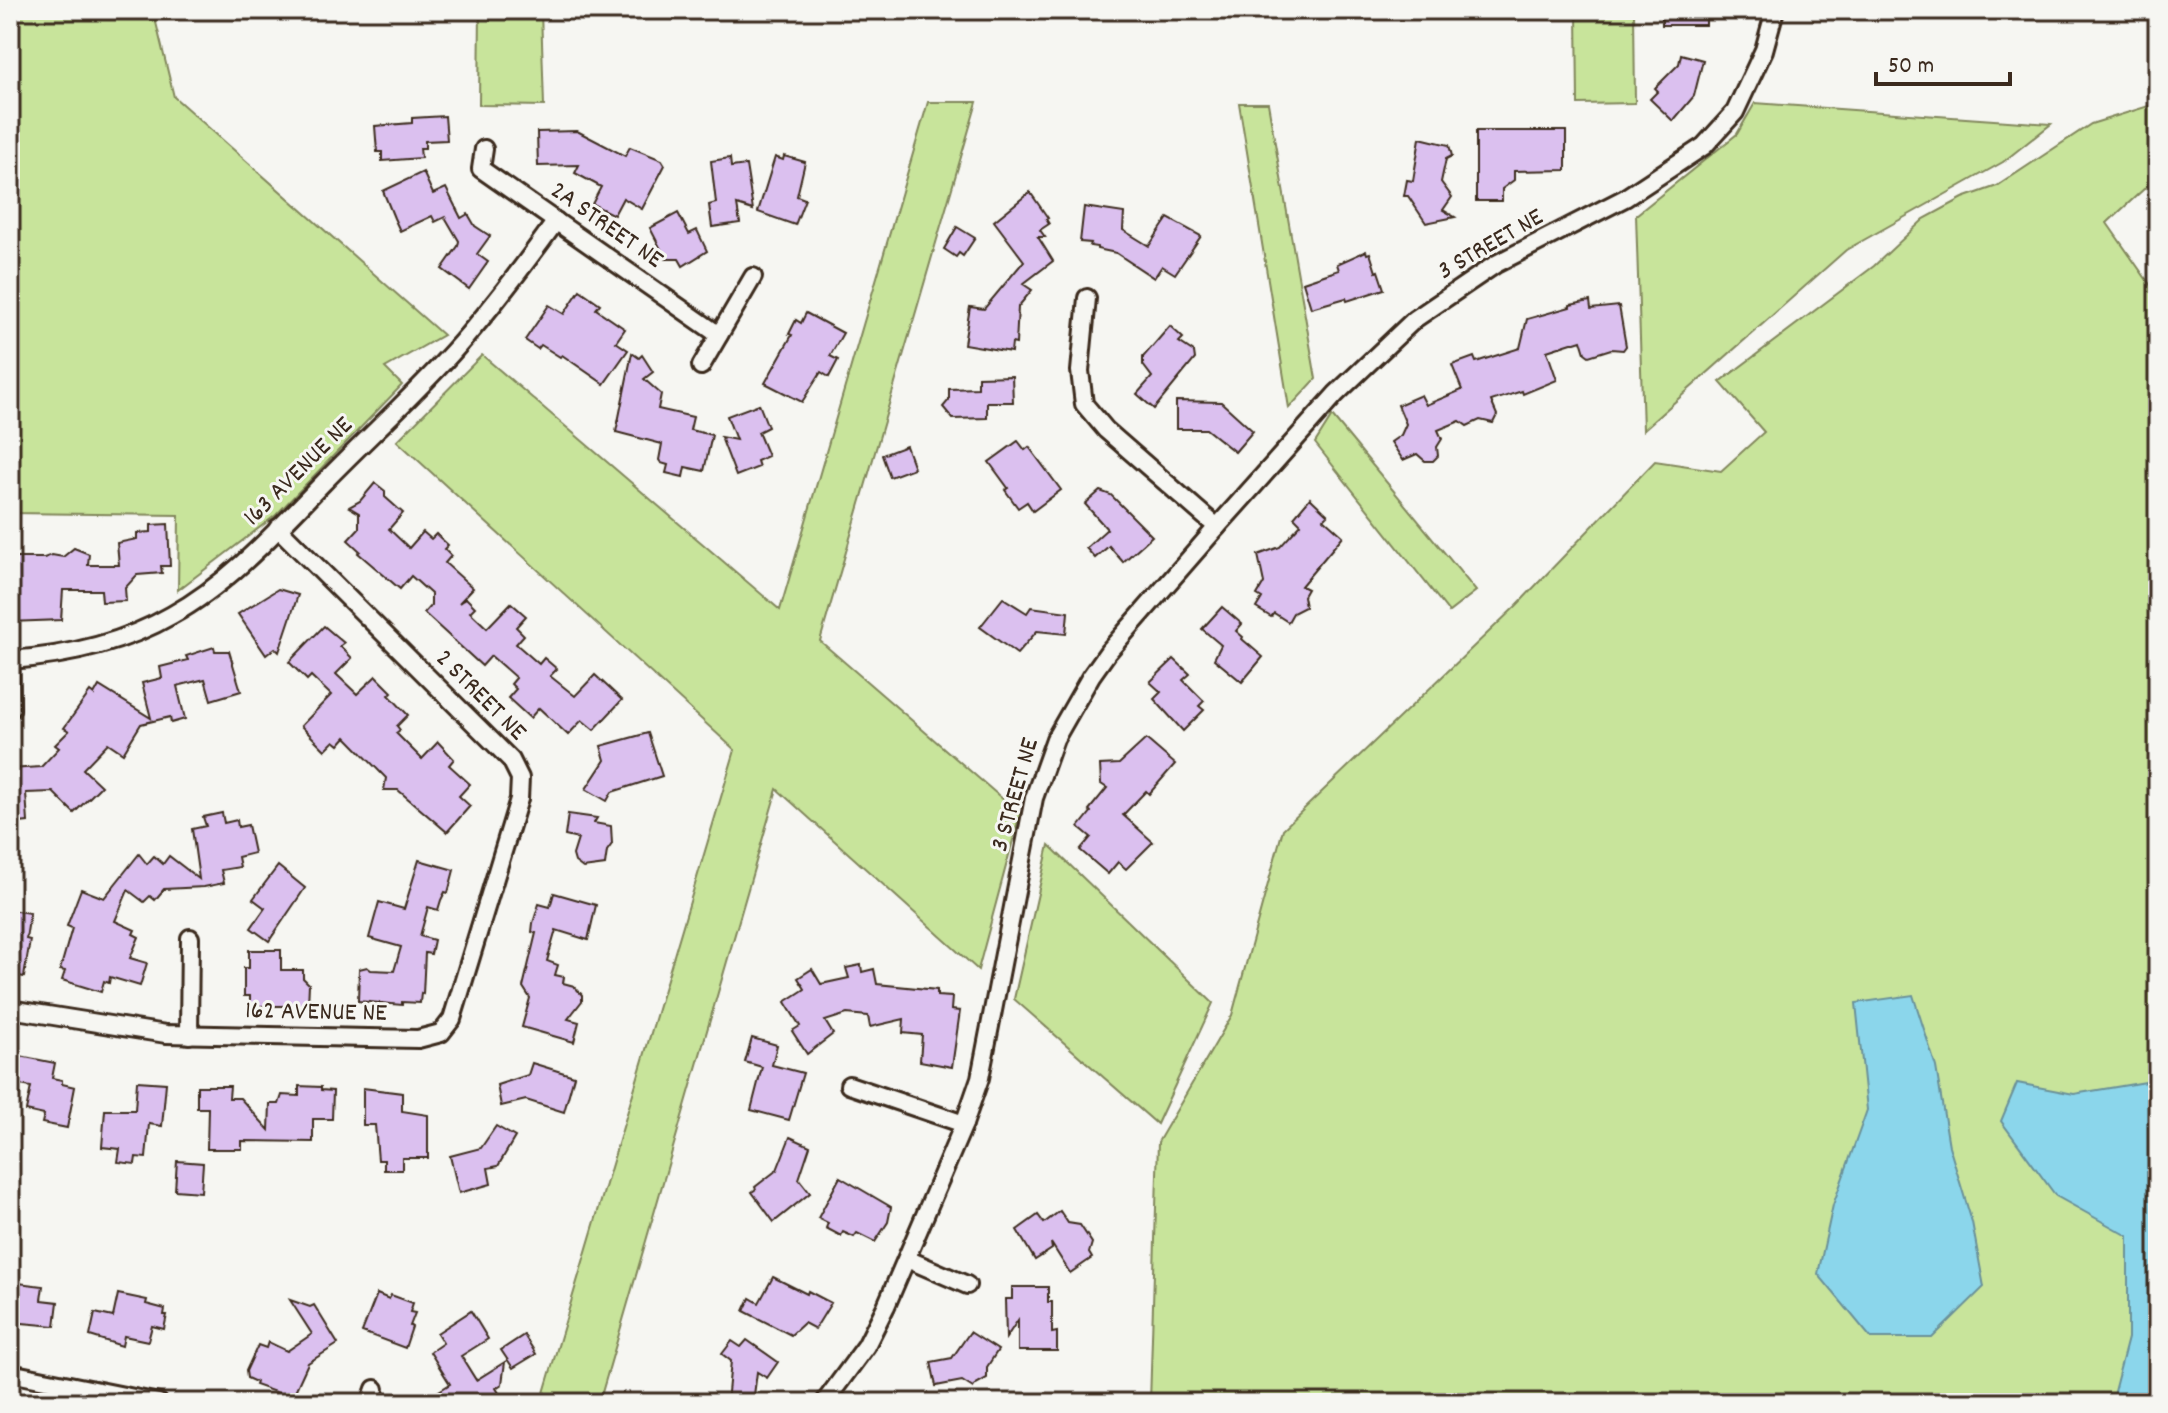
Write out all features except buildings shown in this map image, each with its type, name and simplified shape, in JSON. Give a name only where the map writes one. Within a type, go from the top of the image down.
[{"type":"street","name":"3 STREET NE","points":[[824,1403],[866,1346],[964,1124],[980,1078],[1029,818],[1041,776],[1055,739],[1076,700],[1108,652],[1336,394],[1415,319],[1496,264],[1625,198],[1704,146],[1735,112],[1764,50],[1775,10]]},
{"type":"street","name":"2A STREET NE","points":[[484,149],[481,169],[719,335]]},
{"type":"street","name":"163 AVENUE NE","points":[[11,709],[10,660],[76,652],[128,637],[176,613],[224,579],[449,356],[516,276],[556,221]]},
{"type":"street","points":[[701,366],[753,277]]},
{"type":"street","points":[[1087,298],[1080,371],[1084,404],[1106,430],[1217,527]]},
{"type":"street","name":"2 STREET NE","points":[[278,528],[511,760],[520,778],[519,799],[452,1019],[441,1033]]},
{"type":"street","points":[[189,1035],[190,938]]},
{"type":"street","name":"162 AVENUE NE","points":[[10,1009],[143,1031],[189,1035],[418,1039],[441,1033]]},
{"type":"street","points":[[849,1085],[964,1124]]},
{"type":"street","points":[[907,1259],[967,1285]]},
{"type":"street","points":[[10,1373],[159,1403]]},
{"type":"green space","points":[[10,10],[153,10],[174,97],[443,335],[385,368],[402,385],[276,515],[178,590],[179,515],[10,513]]},
{"type":"green space","points":[[480,10],[541,10],[544,106],[479,105]]},
{"type":"green space","points":[[1577,10],[1634,10],[1635,103],[1578,104]]},
{"type":"green space","points":[[928,102],[977,102],[820,641],[1020,814],[978,970],[777,789],[599,1403],[541,1403],[735,750],[397,441],[482,355],[780,610]]},
{"type":"green space","points":[[1239,103],[1268,103],[1316,379],[1289,408]]},
{"type":"green space","points":[[1755,103],[2051,124],[2003,162],[1846,250],[1643,430],[1636,215],[1737,134]]},
{"type":"green space","points":[[2158,103],[2158,176],[2107,223],[2158,296],[2158,1403],[1150,1403],[1158,1142],[1232,1015],[1283,829],[1517,605],[1655,461],[1721,471],[1764,432],[1720,382],[1874,266],[1924,219],[1963,198],[1997,186],[2091,124]]},
{"type":"green space","points":[[1332,416],[1476,591],[1449,612],[1315,443]]},
{"type":"green space","points":[[1049,845],[1213,1003],[1157,1124],[1014,999]]},
{"type":"water","points":[[1913,995],[1936,1067],[1949,1146],[1972,1222],[1984,1287],[1932,1338],[1871,1338],[1818,1274],[1833,1205],[1867,1110],[1856,1003]]},
{"type":"water","points":[[2158,1080],[2158,1403],[2111,1403],[2128,1338],[2128,1236],[2056,1196],[2001,1121],[2017,1083],[2074,1094]]}]
